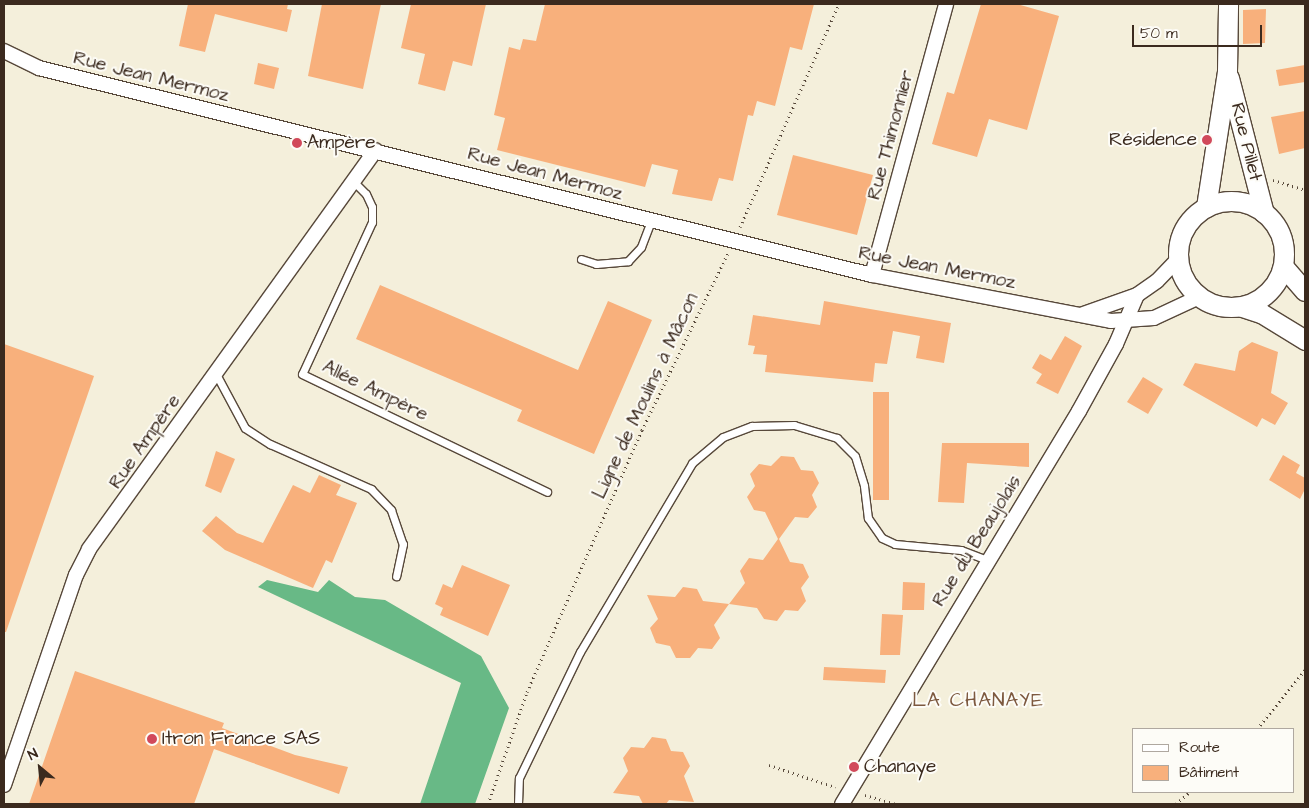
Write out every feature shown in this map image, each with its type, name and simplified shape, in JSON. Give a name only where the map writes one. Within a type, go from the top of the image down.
[{"type":"street","name":"Rue Thimonnier","points":[[872,275],[946,4]]},
{"type":"street","name":"Rue Pillet","points":[[1206,207],[1227,71],[1228,4]]},
{"type":"street","name":"Rue Jean Mermoz","points":[[4,51],[39,68],[376,150],[734,242],[872,275],[1127,322],[1154,318],[1199,297]]},
{"type":"street","name":"Rue Pillet","points":[[1227,71],[1264,213]]},
{"type":"street","name":"Rue Ampère","points":[[4,785],[76,574],[89,549],[376,150]]},
{"type":"street","points":[[1224,201],[1243,202],[1264,213],[1280,232],[1284,248],[1283,266],[1278,279],[1264,296],[1242,306],[1229,308],[1199,297],[1183,279],[1178,259],[1180,237],[1188,222],[1206,207],[1224,201]]},
{"type":"street","name":"Rue Jean Mermoz","points":[[1082,314],[1137,295],[1157,281],[1178,259]]},
{"type":"street","points":[[1283,266],[1305,291]]},
{"type":"street","name":"Rue du Beaujolais","points":[[842,804],[987,560],[1079,411],[1127,322],[1137,295]]},
{"type":"street","points":[[1242,306],[1261,313],[1305,340]]},
{"type":"lane","name":"Allée Ampère","points":[[353,181],[366,194],[372,208],[372,222],[302,374],[547,492]]},
{"type":"lane","points":[[581,259],[596,264],[628,261],[640,247],[651,221]]},
{"type":"lane","points":[[216,374],[244,428],[270,444],[371,489],[391,510],[403,544],[396,576]]},
{"type":"lane","points":[[518,804],[519,778],[580,652],[692,463],[723,437],[752,426],[794,425],[837,438],[855,456],[864,486],[868,518],[882,538],[895,544],[961,550],[987,560]]},
{"type":"path","name":"Ligne de Moulins à Mâcon","points":[[488,804],[527,692],[634,448],[734,242],[839,4]]},
{"type":"path","points":[[1267,178],[1305,190]]},
{"type":"path","points":[[1257,728],[1305,670]]},
{"type":"path","points":[[769,765],[850,792],[896,804]]},
{"type":"path","points":[[1176,804],[1189,793]]},
{"type":"green space","points":[[267,580],[318,592],[329,580],[355,597],[385,600],[481,656],[509,708],[475,804],[420,804],[461,683],[258,587]]},
{"type":"building","points":[[188,4],[288,4],[287,9],[292,10],[287,32],[215,14],[205,52],[179,46]]},
{"type":"building","points":[[322,4],[381,4],[363,89],[308,76]]},
{"type":"building","points":[[411,4],[486,4],[472,66],[453,61],[445,91],[418,84],[425,54],[401,48]]},
{"type":"building","points":[[545,4],[814,4],[802,50],[790,47],[775,106],[757,101],[753,116],[748,115],[733,181],[719,178],[712,201],[672,194],[678,170],[652,164],[645,187],[497,150],[505,118],[494,115],[509,47],[520,50],[523,39],[536,41]]},
{"type":"building","points":[[981,4],[1017,4],[1059,16],[1027,130],[989,119],[977,157],[932,144],[947,92],[954,94]]},
{"type":"building","points":[[1266,9],[1265,43],[1243,44],[1243,10]]},
{"type":"building","points":[[258,63],[279,68],[274,89],[254,84]]},
{"type":"building","points":[[1305,65],[1305,82],[1279,86],[1276,70]]},
{"type":"building","points":[[1305,111],[1305,148],[1279,154],[1271,117]]},
{"type":"building","points":[[793,155],[873,175],[857,235],[777,215]]},
{"type":"building","points":[[380,285],[578,370],[608,301],[652,320],[594,454],[517,421],[522,410],[356,339]]},
{"type":"building","points":[[824,301],[951,323],[944,363],[916,358],[920,336],[893,331],[887,364],[875,363],[873,382],[765,372],[767,355],[753,354],[755,346],[748,345],[753,315],[820,325]]},
{"type":"building","points":[[1065,336],[1082,346],[1058,394],[1036,383],[1042,374],[1032,368],[1040,354],[1051,360]]},
{"type":"building","points":[[1252,342],[1278,352],[1271,393],[1288,403],[1275,425],[1262,418],[1257,427],[1183,385],[1195,363],[1235,371],[1239,351]]},
{"type":"building","points":[[4,344],[94,376],[6,632],[4,632]]},
{"type":"building","points":[[1143,377],[1163,389],[1148,414],[1127,402]]},
{"type":"building","points":[[873,392],[889,392],[889,500],[873,500]]},
{"type":"building","points":[[942,443],[1029,443],[1029,467],[967,463],[964,503],[938,502]]},
{"type":"building","points":[[216,451],[235,459],[221,493],[205,486]]},
{"type":"building","points":[[1283,455],[1300,465],[1296,473],[1305,478],[1305,489],[1300,499],[1269,480]]},
{"type":"building","points":[[781,456],[794,457],[801,470],[813,471],[819,483],[812,495],[817,507],[808,518],[795,517],[779,539],[790,562],[803,564],[809,577],[801,588],[806,601],[798,611],[785,610],[777,621],[764,619],[757,608],[729,604],[745,583],[740,571],[749,558],[763,560],[778,539],[765,512],[754,510],[747,497],[755,486],[750,474],[759,464],[771,466]]},
{"type":"building","points":[[319,475],[341,485],[336,495],[357,503],[332,563],[326,560],[313,588],[225,550],[202,531],[216,516],[237,533],[263,543],[293,485],[310,493]]},
{"type":"building","points":[[462,565],[510,585],[488,636],[440,615],[443,608],[435,604],[443,584],[452,588]]},
{"type":"building","points":[[903,582],[925,583],[924,610],[902,610]]},
{"type":"building","points":[[683,587],[697,589],[703,601],[729,604],[714,625],[720,638],[712,649],[698,648],[690,658],[676,658],[670,646],[656,643],[650,628],[658,619],[647,595],[675,597]]},
{"type":"building","points":[[882,614],[903,615],[900,655],[880,655]]},
{"type":"building","points":[[824,667],[886,670],[885,683],[823,680]]},
{"type":"building","name":"Itron France SAS","points":[[75,671],[224,723],[222,728],[295,755],[348,767],[339,794],[214,749],[194,804],[29,804]]},
{"type":"building","points":[[652,737],[666,739],[671,751],[683,752],[690,766],[684,776],[694,802],[669,800],[666,804],[643,804],[639,796],[613,793],[628,771],[623,758],[631,747],[644,748]]},
{"type":"place","name":"Résidence","points":[[1207,140]]},
{"type":"place","name":"Ampère","points":[[297,143]]},
{"type":"place","name":"Itron France SAS","points":[[152,739]]},
{"type":"place","name":"Chanaye","points":[[854,767]]},
{"type":"district","name":"LA CHANAYE","points":[[978,700]]}]
